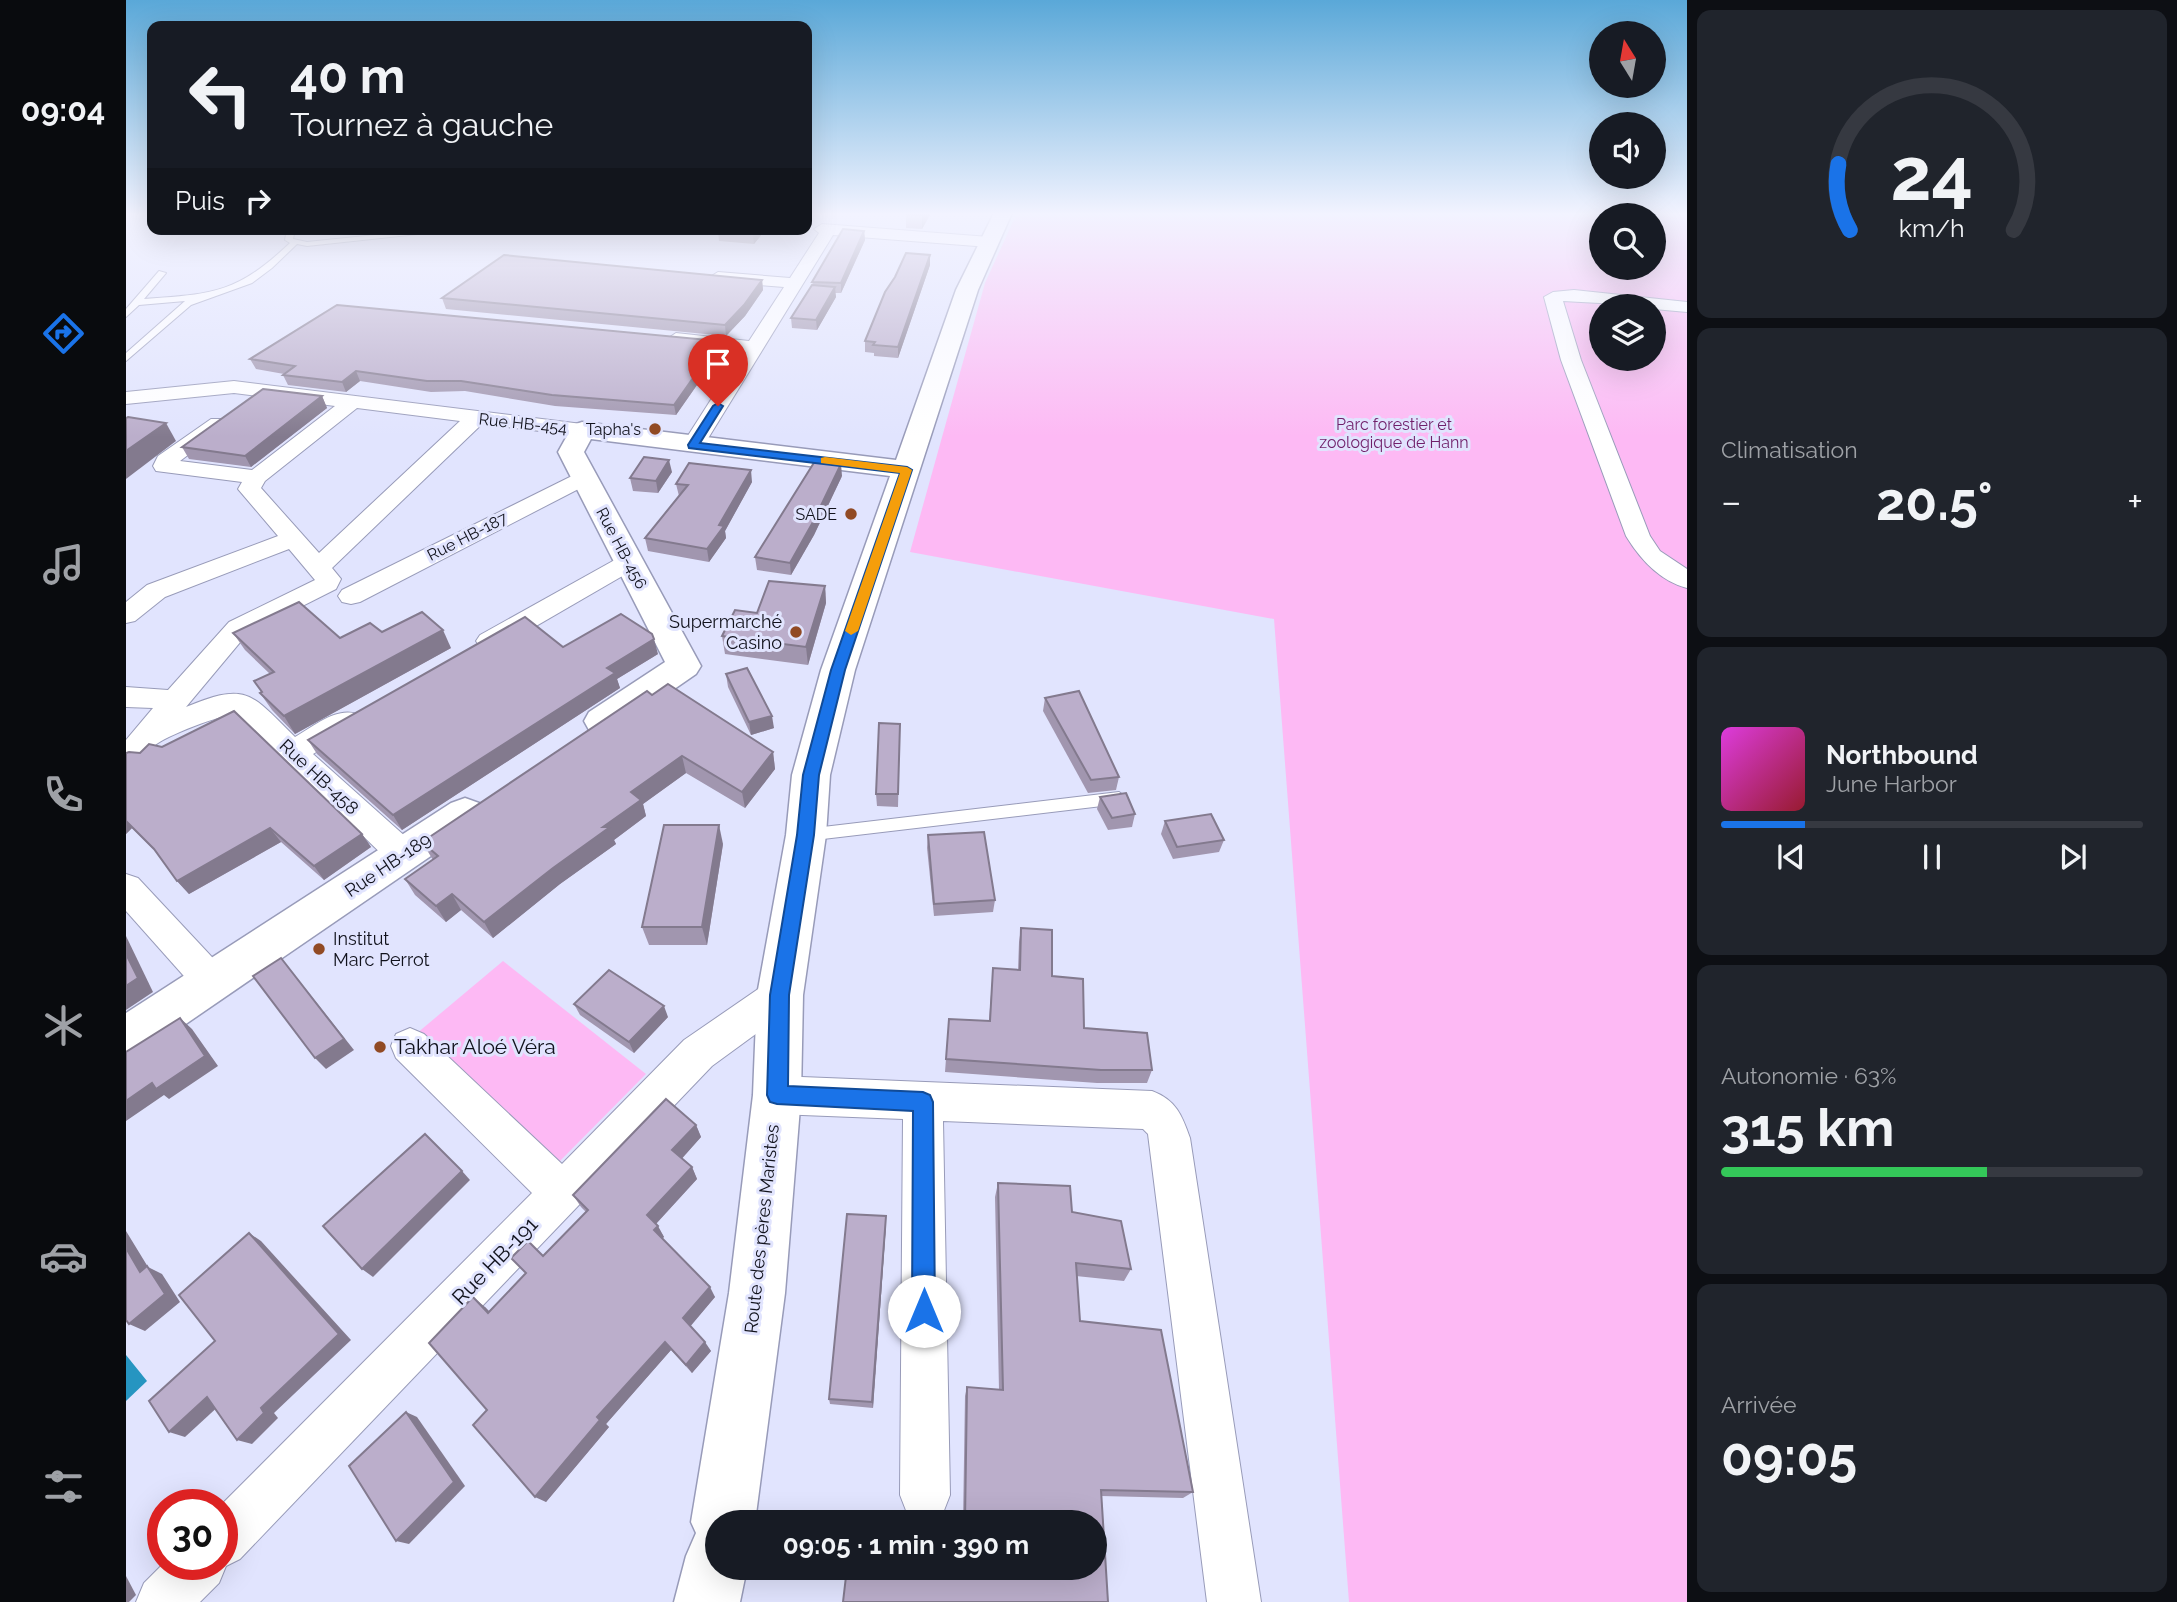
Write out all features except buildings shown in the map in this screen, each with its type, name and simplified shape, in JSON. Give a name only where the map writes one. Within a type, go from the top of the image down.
[{"type":"street","points":[[693,445],[792,288]]},
{"type":"street","name":"Route des pères Maristes","points":[[725,1510],[757,1293],[777,1095],[780,995],[806,835],[811,775],[838,670],[968,288]]},
{"type":"street","points":[[1687,307],[1574,295],[1553,297],[1571,360],[1638,536],[1651,556],[1687,580]]},
{"type":"street","points":[[657,337],[755,347]]},
{"type":"street","name":"Rue HB-454","points":[[126,398],[223,388],[263,391],[907,470]]},
{"type":"street","points":[[257,478],[164,466],[166,461],[263,391]]},
{"type":"street","points":[[126,760],[174,700],[238,628],[323,588],[328,579],[249,489],[257,478],[352,402]]},
{"type":"street","points":[[318,567],[476,418]]},
{"type":"street","name":"Rue HB-456","points":[[572,742],[684,666],[571,452],[582,430]]},
{"type":"street","name":"Rue HB-187","points":[[351,596],[584,477]]},
{"type":"street","points":[[126,615],[156,591],[293,539]]},
{"type":"street","points":[[472,651],[629,562]]},
{"type":"street","points":[[126,697],[174,700]]},
{"type":"street","name":"Rue HB-458","points":[[148,735],[220,705],[244,704],[404,855]]},
{"type":"street","points":[[292,752],[364,712]]},
{"type":"street","name":"Rue HB-189","points":[[126,1039],[493,794]]},
{"type":"street","points":[[126,888],[212,982]]},
{"type":"street","name":"Rue HB-191","points":[[238,1525],[698,1053],[780,995]]},
{"type":"street","points":[[410,1046],[562,1193]]},
{"type":"street","points":[[777,1095],[1152,1110],[1164,1122],[1170,1138],[1234,1602]]},
{"type":"street","points":[[923,1102],[925,1494]]},
{"type":"street","points":[[163,1602],[184,1580]]},
{"type":"street","points":[[707,1602],[712,1580]]},
{"type":"lane","points":[[126,314],[150,288]]},
{"type":"lane","points":[[139,302],[199,297],[231,288]]},
{"type":"lane","points":[[126,358],[188,303],[199,297]]},
{"type":"lane","points":[[806,835],[1121,798]]},
{"type":"green space","name":"Parc forestier et zoologique de Hann","points":[[984,288],[1687,288],[1687,1602],[1349,1602],[1274,619],[910,552]]},
{"type":"green space","points":[[503,961],[646,1074],[559,1162],[416,1034]]},
{"type":"water","points":[[126,1355],[147,1381],[126,1401]]},
{"type":"slow traffic","points":[[825,461],[907,470],[851,631]]},
{"type":"place","name":"Tapha's","points":[[655,429]]},
{"type":"place","name":"SADE","points":[[851,514]]},
{"type":"place","name":"Supermarché Casino","points":[[796,632]]},
{"type":"place","name":"Institut Marc Perrot","points":[[319,949]]},
{"type":"place","name":"Takhar Aloé Véra","points":[[380,1047]]},
{"type":"route","points":[[718,406],[693,445],[907,470],[838,670],[811,775],[806,835],[780,995],[777,1095],[923,1102],[924,1311]]}]
